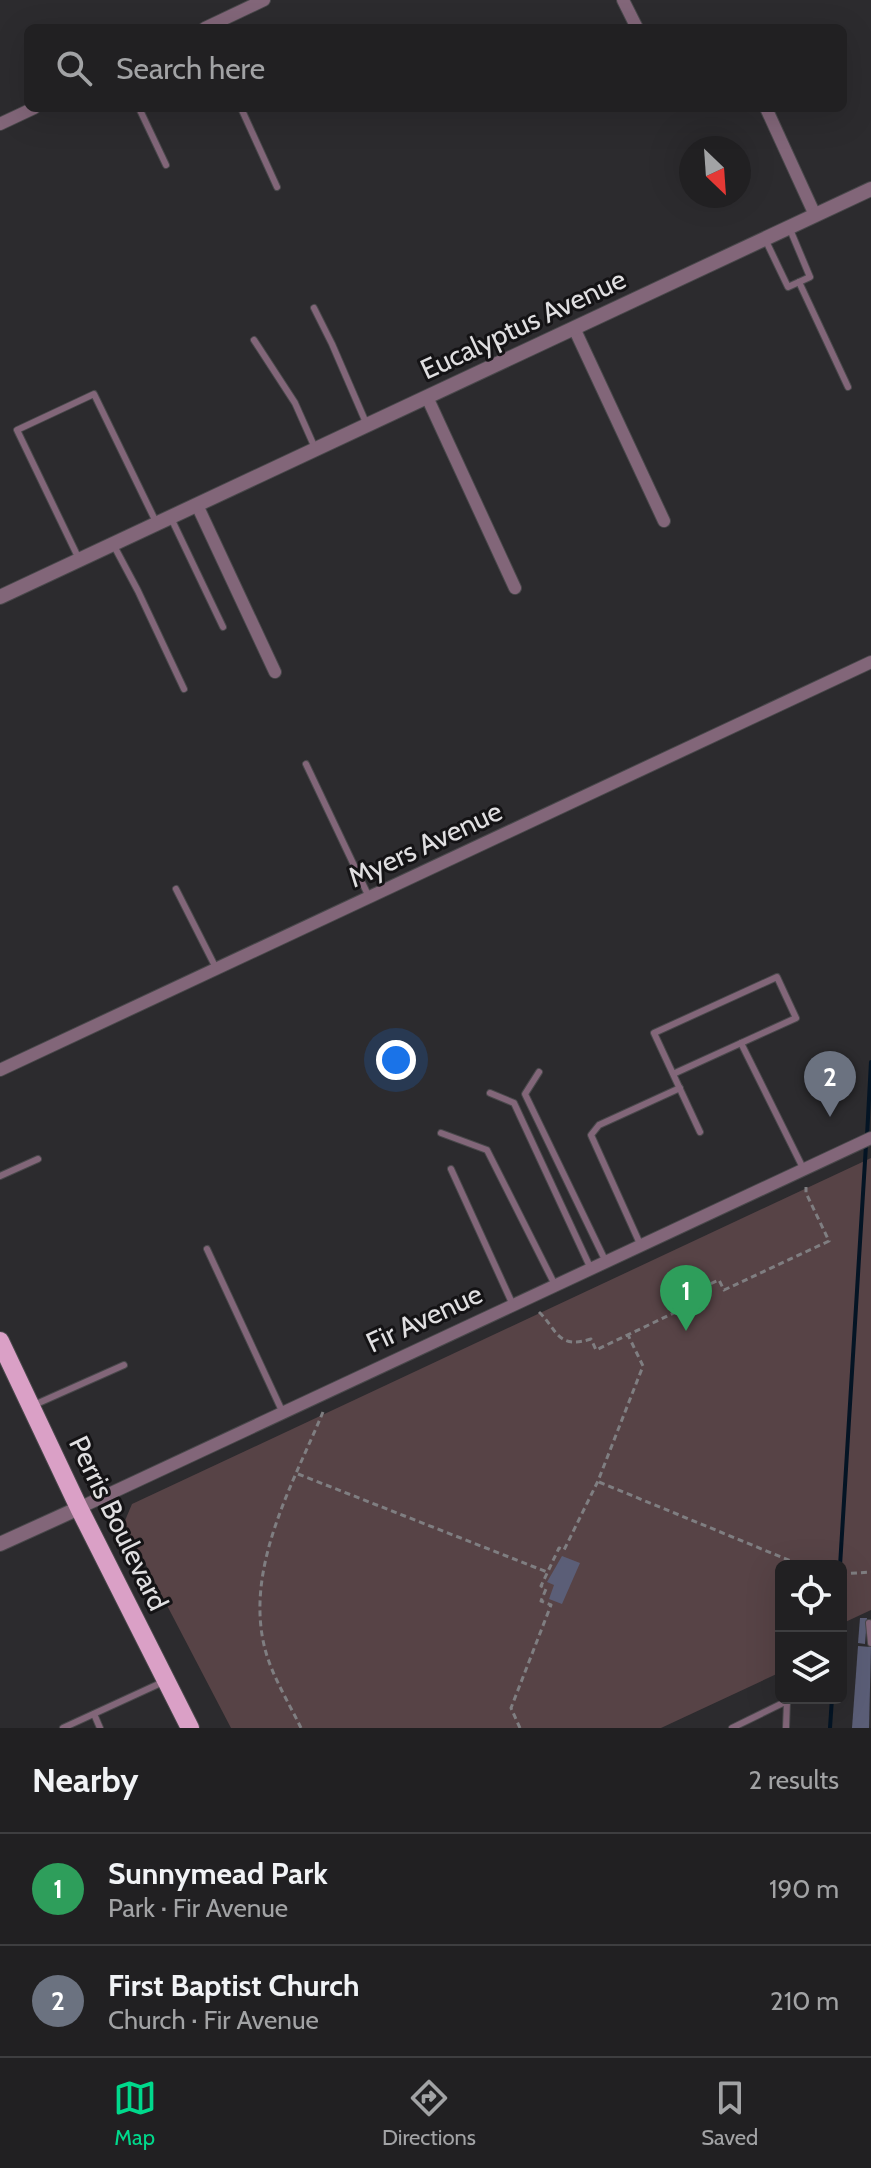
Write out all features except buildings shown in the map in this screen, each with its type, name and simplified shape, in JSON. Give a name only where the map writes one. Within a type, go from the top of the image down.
[{"type":"main road","name":"Perris Boulevard","points":[[0,1341],[79,1508],[190,1728]]},
{"type":"street","points":[[213,24],[264,0]]},
{"type":"street","points":[[623,0],[635,24]]},
{"type":"street","points":[[0,124],[26,112]]},
{"type":"street","points":[[768,112],[815,215]]},
{"type":"street","name":"Eucalyptus Avenue","points":[[0,596],[871,189]]},
{"type":"street","points":[[574,328],[664,521]]},
{"type":"street","points":[[427,397],[515,588]]},
{"type":"street","points":[[197,505],[275,672]]},
{"type":"street","name":"Myers Avenue","points":[[0,1070],[871,662]]},
{"type":"street","name":"Fir Avenue","points":[[0,1544],[867,1140]]},
{"type":"lane","points":[[141,112],[166,165]]},
{"type":"lane","points":[[243,112],[277,187]]},
{"type":"lane","points":[[765,239],[788,287],[810,277],[789,227]]},
{"type":"lane","points":[[799,282],[848,387]]},
{"type":"lane","points":[[314,308],[367,425]]},
{"type":"lane","points":[[254,340],[295,403],[316,450]]},
{"type":"lane","points":[[79,560],[17,430],[94,394],[223,627]]},
{"type":"lane","points":[[113,544],[184,689]]},
{"type":"lane","points":[[306,764],[369,897]]},
{"type":"lane","points":[[176,889],[216,968]]},
{"type":"lane","points":[[673,1074],[796,1018],[777,977],[654,1033],[673,1074],[680,1088],[700,1132]]},
{"type":"lane","points":[[741,1043],[804,1170]]},
{"type":"lane","points":[[539,1072],[525,1094],[606,1262]]},
{"type":"lane","points":[[641,1246],[591,1135],[599,1125],[680,1088]]},
{"type":"lane","points":[[490,1093],[514,1103],[591,1269]]},
{"type":"lane","points":[[441,1133],[487,1150],[555,1285]]},
{"type":"lane","points":[[0,1176],[38,1159]]},
{"type":"lane","points":[[451,1169],[513,1305]]},
{"type":"lane","points":[[207,1249],[283,1413]]},
{"type":"lane","points":[[31,1407],[124,1365]]},
{"type":"lane","points":[[869,1623],[871,1643]]},
{"type":"lane","points":[[63,1728],[166,1681]]},
{"type":"lane","points":[[732,1728],[787,1701],[786,1728]]},
{"type":"lane","points":[[94,1714],[100,1728]]},
{"type":"path","points":[[539,1312],[559,1336],[573,1342],[591,1339],[596,1350],[678,1311],[674,1300],[719,1280],[724,1290],[829,1241],[806,1187]]},
{"type":"path","points":[[520,1728],[511,1708],[551,1605],[541,1601],[546,1589],[541,1586],[559,1548],[564,1550],[598,1481],[643,1366],[628,1335]]},
{"type":"path","points":[[301,1728],[266,1653],[261,1616],[271,1540],[323,1412]]},
{"type":"path","points":[[298,1473],[548,1574]]},
{"type":"path","points":[[598,1481],[789,1560]]},
{"type":"path","points":[[847,1574],[871,1572]]},
{"type":"shaded area","points":[[871,1158],[871,1610],[847,1621],[847,1560],[775,1560],[775,1675],[661,1728],[231,1728],[124,1523],[132,1504]]},
{"type":"waterway","points":[[867,1136],[871,1062]]},
{"type":"waterway","points":[[840,1560],[866,1145]]},
{"type":"waterway","points":[[830,1728],[832,1704]]},
{"type":"place","name":"First Baptist Church","points":[[830,1117]]},
{"type":"place","name":"Sunnymead Park","points":[[686,1331]]}]
